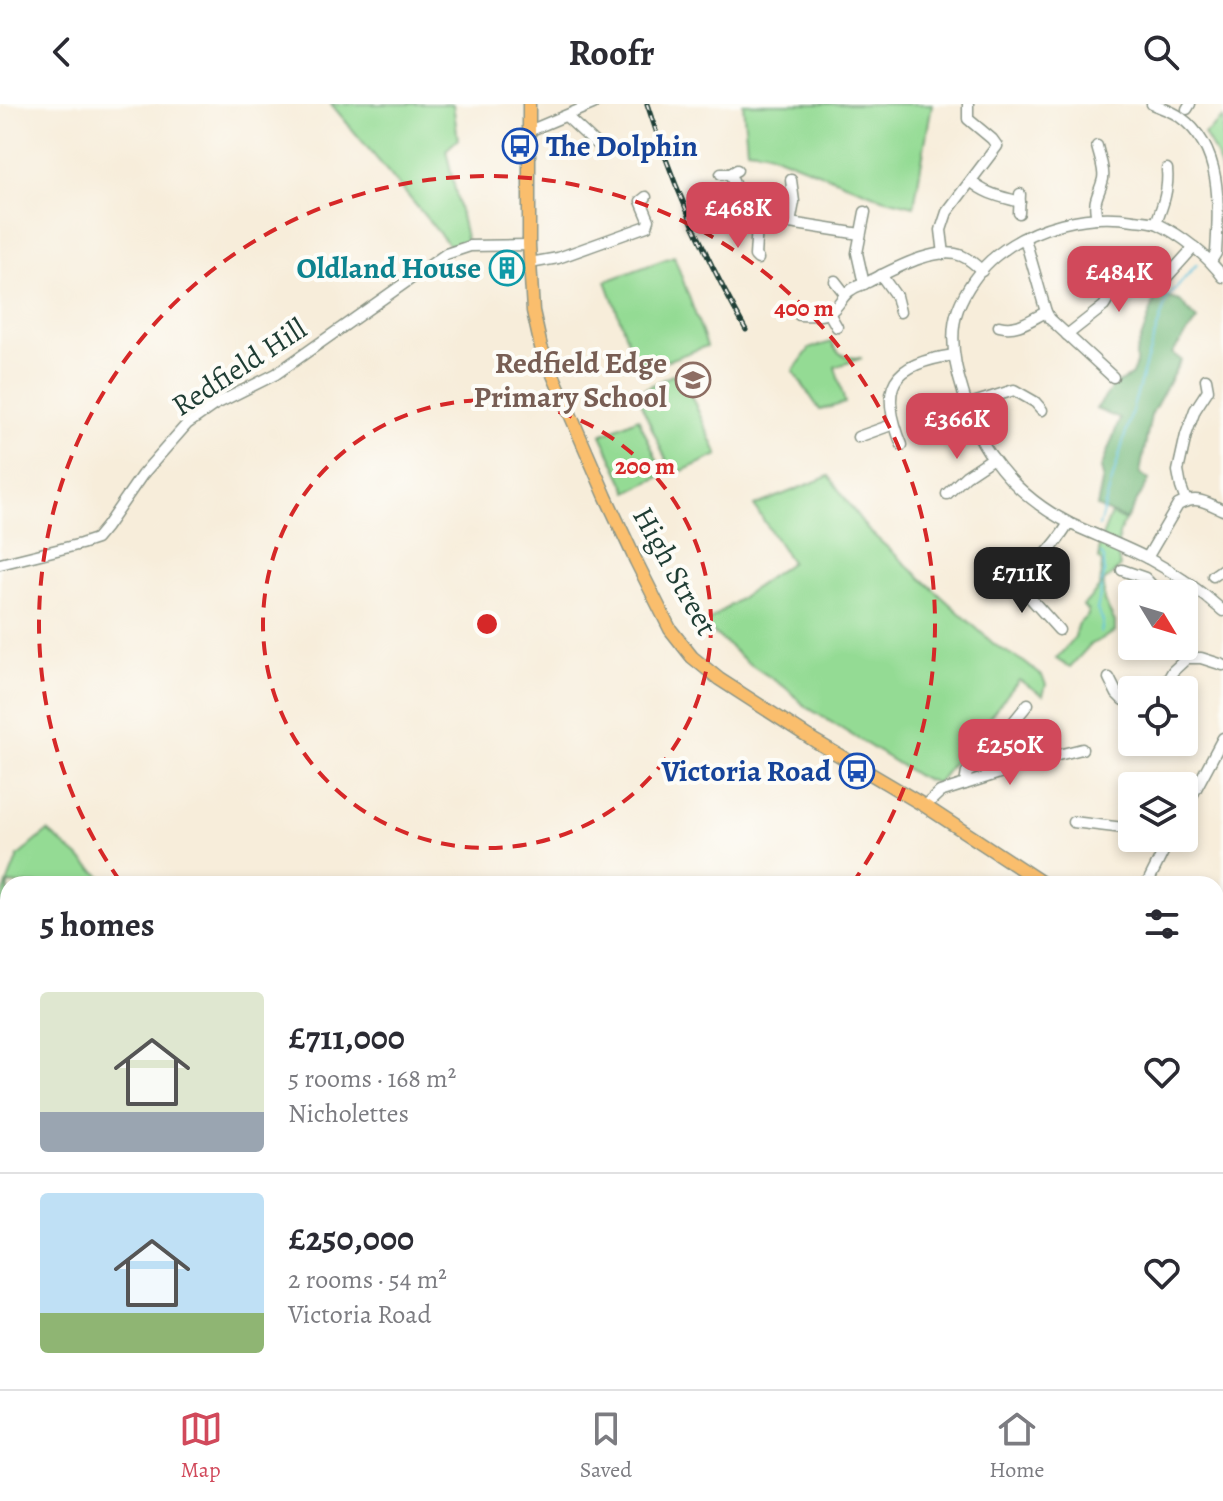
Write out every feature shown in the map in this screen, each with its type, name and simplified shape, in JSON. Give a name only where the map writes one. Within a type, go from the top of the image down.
[{"type":"main road","name":"High Street","points":[[529,104],[529,245],[533,311],[541,347],[636,561],[670,629],[692,657],[736,691],[925,806],[1032,876]]},
{"type":"street","points":[[529,131],[593,104]]},
{"type":"street","points":[[968,104],[968,119],[997,146]]},
{"type":"street","points":[[1152,104],[1183,118],[1200,136],[1213,161],[1220,194],[1216,253],[1211,261]]},
{"type":"street","points":[[566,116],[595,143]]},
{"type":"street","points":[[944,254],[941,230],[947,212],[997,146],[1008,140]]},
{"type":"street","points":[[1097,146],[1094,158],[1104,176],[1095,198],[1097,218]]},
{"type":"street","points":[[1156,223],[1173,181],[1167,169]]},
{"type":"street","points":[[729,173],[752,225],[755,256],[758,259]]},
{"type":"street","points":[[790,223],[794,202],[791,180]]},
{"type":"street","points":[[971,181],[978,188],[1019,203]]},
{"type":"street","points":[[530,263],[548,261],[647,226],[649,220],[641,201],[646,197]]},
{"type":"street","points":[[864,284],[857,253],[865,212]]},
{"type":"street","points":[[1183,580],[1147,558],[1069,523],[1032,499],[1012,480],[982,442],[967,405],[954,355],[954,326],[969,289],[996,255],[1065,223],[1118,217],[1156,223],[1194,247],[1211,261],[1223,277]]},
{"type":"street","points":[[752,225],[790,223],[860,234]]},
{"type":"street","points":[[1025,239],[1050,319],[1095,366],[1113,377]]},
{"type":"street","name":"Redfield Hill","points":[[0,564],[96,539],[142,475],[187,424],[214,405],[276,374],[446,254],[470,246],[529,245]]},
{"type":"street","points":[[1157,289],[1194,247]]},
{"type":"street","points":[[799,315],[829,313],[854,288],[906,263],[944,254],[961,256],[982,271]]},
{"type":"street","points":[[1067,335],[1108,301],[1110,280],[1103,267]]},
{"type":"street","points":[[881,275],[896,296],[900,312]]},
{"type":"street","points":[[835,281],[845,294]]},
{"type":"street","points":[[999,326],[1019,327],[1046,312]]},
{"type":"street","points":[[829,313],[837,327]]},
{"type":"street","points":[[902,445],[894,424],[890,392],[895,381],[903,371],[930,358],[954,355]]},
{"type":"street","points":[[1186,501],[1178,471],[1195,410],[1208,390],[1206,379]]},
{"type":"street","points":[[967,405],[1014,385],[1038,403]]},
{"type":"street","points":[[858,437],[894,424]]},
{"type":"street","points":[[947,494],[966,476],[993,458]]},
{"type":"street","points":[[1147,558],[1178,505],[1198,499],[1223,510]]},
{"type":"street","points":[[1016,583],[1034,567],[1069,523]]},
{"type":"street","points":[[995,560],[1024,591],[1048,624],[1059,630]]},
{"type":"street","points":[[1122,570],[1147,580]]},
{"type":"street","points":[[1198,592],[1223,611]]},
{"type":"street","points":[[1170,676],[1187,658],[1201,658],[1223,665]]},
{"type":"street","points":[[1109,678],[1118,695]]},
{"type":"street","points":[[965,784],[967,772],[977,767],[1023,718],[1028,704]]},
{"type":"street","points":[[1198,784],[1223,738]]},
{"type":"street","points":[[925,806],[940,792],[1082,749]]},
{"type":"street","points":[[1073,822],[1118,827]]},
{"type":"street","points":[[1154,876],[1163,852]]},
{"type":"green space","points":[[331,104],[453,104],[458,139],[446,150],[467,242],[449,245]]},
{"type":"green space","points":[[743,104],[932,104],[914,206],[882,198],[765,151],[747,149]]},
{"type":"green space","points":[[1223,118],[1223,177],[1220,164],[1204,134]]},
{"type":"green space","points":[[674,256],[707,346],[639,371],[606,281]]},
{"type":"green space","points":[[1157,294],[1180,301],[1197,320],[1172,353],[1181,360],[1151,415],[1140,473],[1149,480],[1126,520],[1097,507],[1103,477],[1101,468],[1120,419],[1096,409],[1115,384],[1131,376]]},
{"type":"green space","points":[[832,342],[844,355],[862,358],[835,367],[845,403],[820,410],[793,371],[810,348]]},
{"type":"green space","points":[[680,371],[718,455],[673,475],[636,393]]},
{"type":"green space","points":[[638,418],[664,475],[628,492],[601,435]]},
{"type":"green space","points":[[829,476],[867,529],[995,645],[1024,662],[1042,676],[1046,684],[1043,695],[1019,680],[937,783],[921,778],[805,706],[704,624],[791,562],[754,506]]},
{"type":"green space","points":[[1111,514],[1125,521],[1118,544],[1120,568],[1104,582],[1104,601],[1115,622],[1115,632],[1090,645],[1070,667],[1056,659],[1075,637],[1077,625],[1088,615],[1083,606],[1100,587],[1102,563],[1099,545]]},
{"type":"green space","points":[[48,831],[101,876],[10,876],[18,856]]},
{"type":"waterway","points":[[1099,526],[1167,299],[1197,264]]},
{"type":"waterway","points":[[1101,554],[1104,573],[1097,610],[1103,621],[1101,633]]},
{"type":"railway","points":[[647,104],[690,220],[746,330]]},
{"type":"place","name":"The Dolphin","points":[[520,146]]},
{"type":"place","name":"Oldland House","points":[[507,268]]},
{"type":"place","name":"Redfield Edge Primary School","points":[[693,380]]},
{"type":"place","name":"Victoria Road","points":[[857,771]]}]
